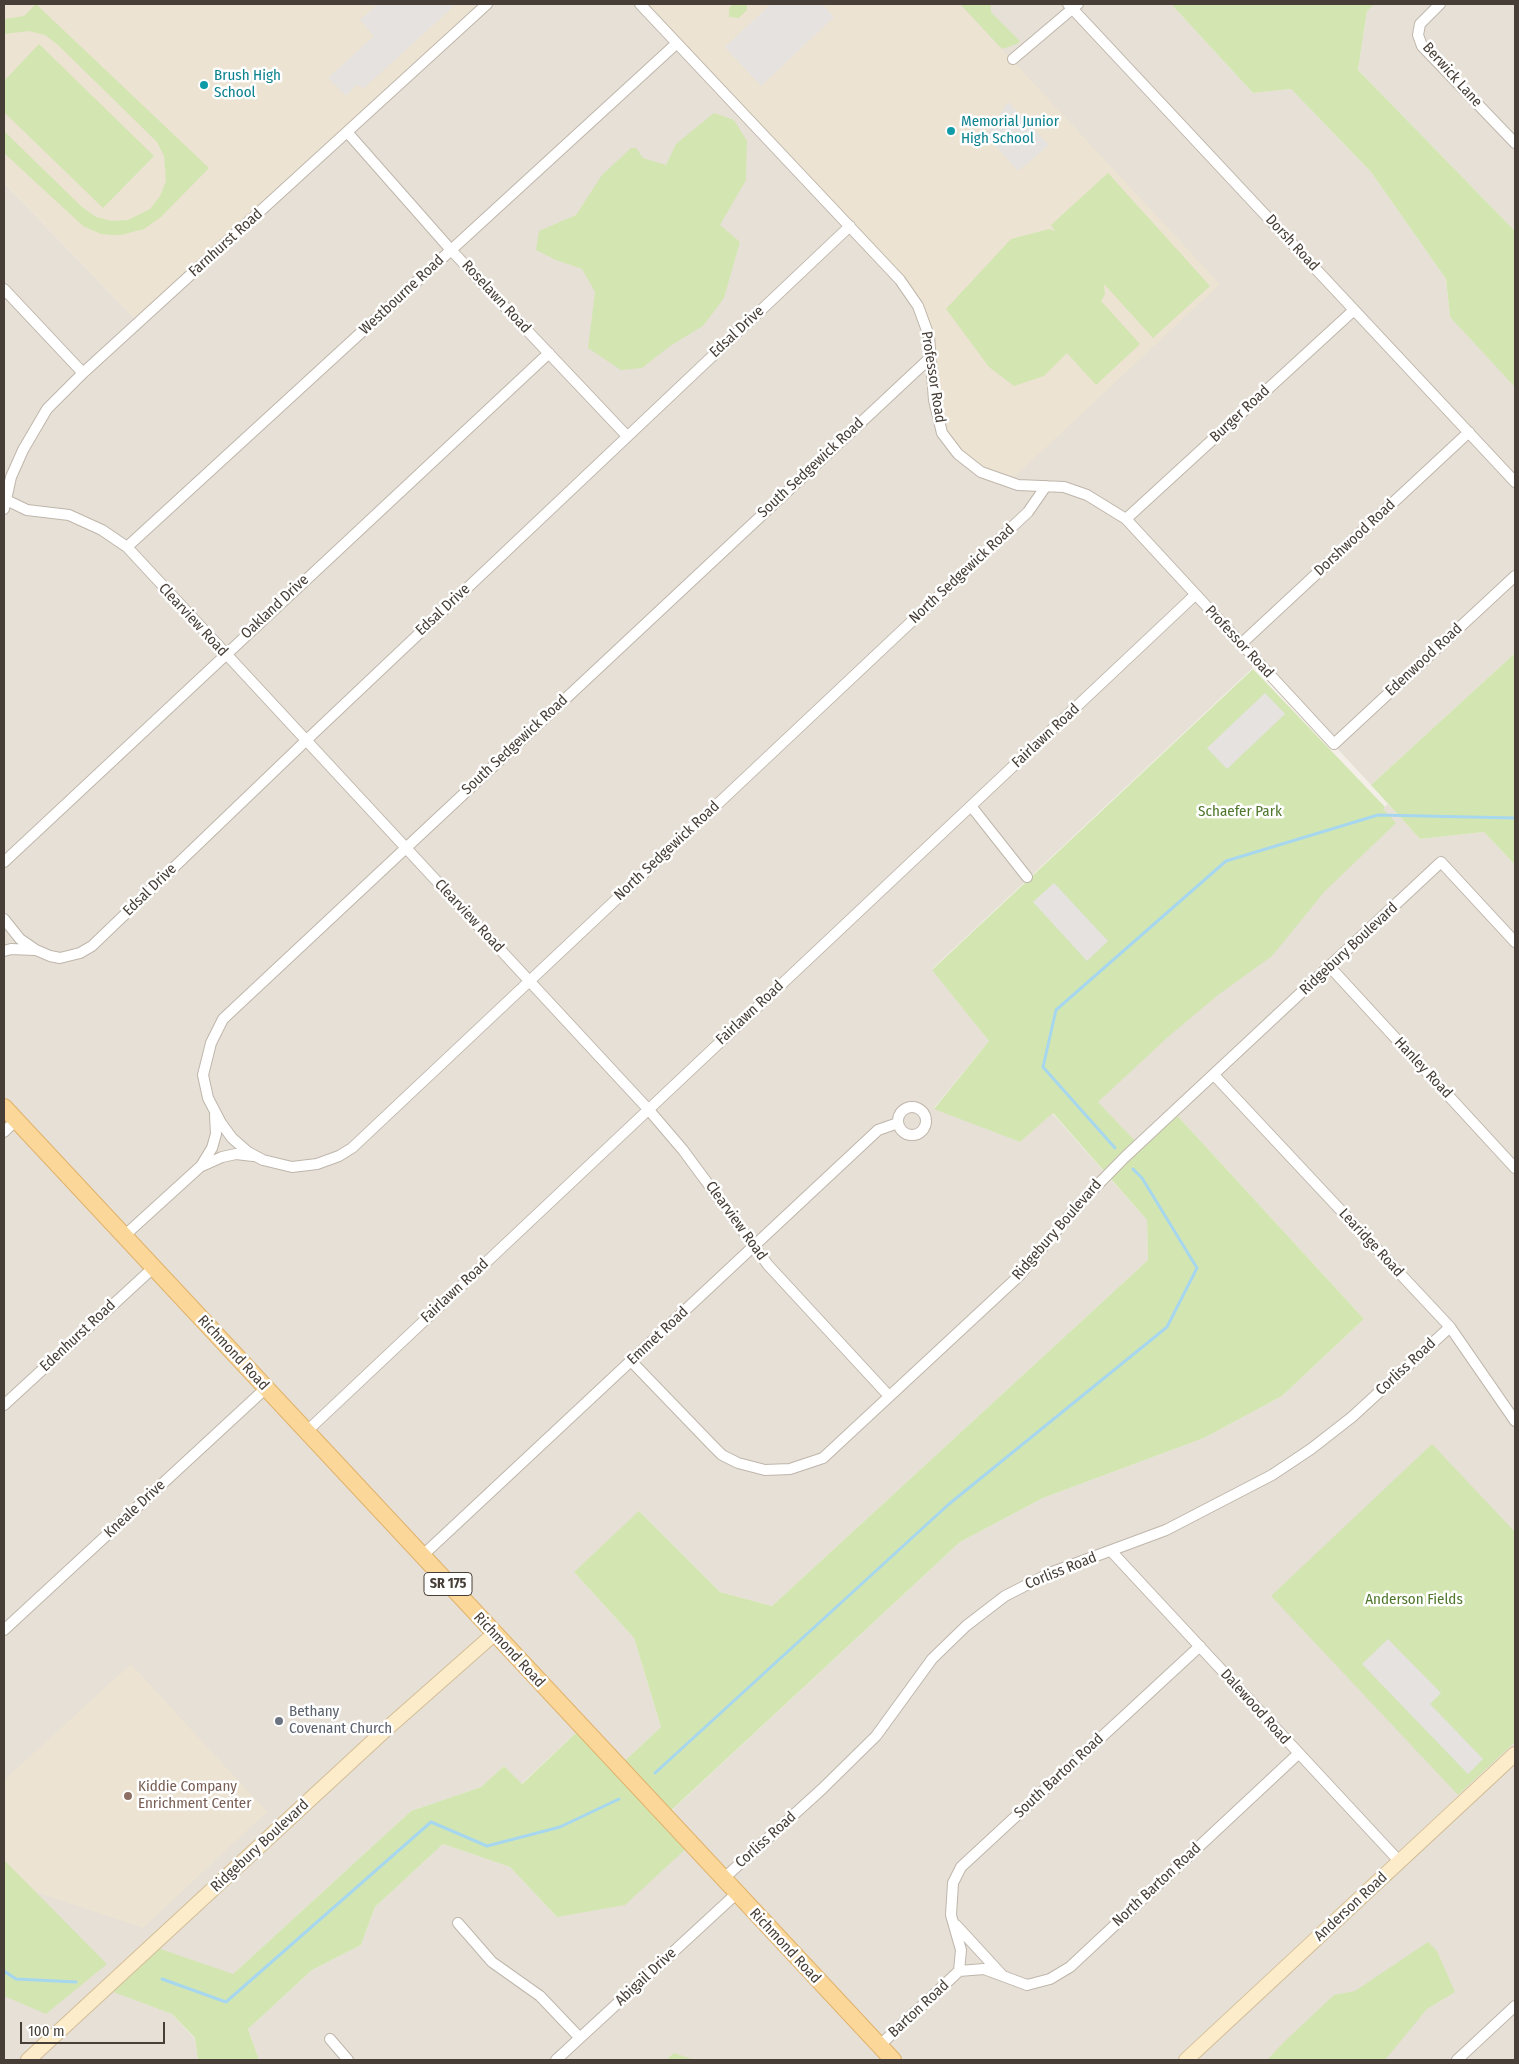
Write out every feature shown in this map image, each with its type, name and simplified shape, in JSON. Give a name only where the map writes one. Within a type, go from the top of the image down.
[{"type":"main road","name":"Richmond Road","points":[[4,1107],[722,1880],[893,2060]]},
{"type":"street","name":"Farnhurst Road","points":[[5,503],[11,477],[47,409],[83,372],[487,4]]},
{"type":"street","name":"Professor Road","points":[[640,4],[900,280],[918,306],[929,336],[934,400],[942,432],[958,454],[981,472],[1018,485],[1064,487],[1087,495],[1126,519],[1334,744]]},
{"type":"street","name":"Berwick Lane","points":[[1440,4],[1420,24],[1418,35],[1422,46],[1515,143]]},
{"type":"street","points":[[1013,59],[1073,5]]},
{"type":"street","name":"Dorsh Road","points":[[1073,5],[1515,482]]},
{"type":"street","name":"Westbourne Road","points":[[127,547],[677,43]]},
{"type":"street","name":"Roselawn Road","points":[[347,132],[451,250],[627,436]]},
{"type":"street","name":"Edsal Drive","points":[[4,919],[25,943],[36,950],[60,958],[92,946],[305,741],[850,226]]},
{"type":"street","points":[[4,289],[83,372]]},
{"type":"street","name":"Burger Road","points":[[1126,519],[1354,310]]},
{"type":"street","name":"Oakland Drive","points":[[4,862],[224,654],[549,353]]},
{"type":"street","name":"South Sedgewick Road","points":[[259,1158],[232,1138],[208,1098],[203,1076],[211,1043],[224,1019],[931,357]]},
{"type":"street","name":"Dorshwood Road","points":[[1241,644],[1469,432]]},
{"type":"street","points":[[1507,473],[1515,466]]},
{"type":"street","name":"North Sedgewick Road","points":[[259,1158],[292,1167],[317,1164],[339,1156],[352,1148],[1028,512],[1046,486]]},
{"type":"street","name":"Clearview Road","points":[[5,503],[27,510],[69,515],[102,530],[127,547],[224,654],[648,1109],[683,1150],[768,1265],[889,1396]]},
{"type":"street","name":"Edenwood Road","points":[[1334,744],[1515,576]]},
{"type":"street","name":"Fairlawn Road","points":[[306,1432],[1195,595]]},
{"type":"street","points":[[971,806],[1027,877]]},
{"type":"street","name":"Ridgebury Boulevard","points":[[632,1362],[722,1455],[738,1463],[764,1470],[790,1469],[823,1458],[1020,1275],[1095,1186],[1441,862],[1515,942]]},
{"type":"street","points":[[4,951],[11,949],[36,950]]},
{"type":"street","name":"Hanley Road","points":[[1330,967],[1515,1168]]},
{"type":"street","name":"Learidge Road","points":[[1214,1074],[1450,1327],[1515,1421]]},
{"type":"street","points":[[124,1236],[201,1166],[212,1148],[216,1134],[215,1112]]},
{"type":"street","points":[[4,1132],[16,1120]]},
{"type":"street","name":"Emmet Road","points":[[422,1556],[632,1362],[878,1130],[898,1123]]},
{"type":"street","points":[[201,1166],[222,1157],[236,1154],[259,1158]]},
{"type":"street","name":"Edenhurst Road","points":[[4,1405],[153,1268]]},
{"type":"street","name":"Corliss Road","points":[[722,1880],[876,1736],[932,1659],[966,1626],[1005,1596],[1050,1573],[1166,1530],[1272,1475],[1311,1449],[1352,1417],[1450,1327]]},
{"type":"street","name":"Kneale Drive","points":[[4,1630],[266,1388]]},
{"type":"street","name":"Dalewood Road","points":[[1111,1551],[1400,1862]]},
{"type":"street","name":"Ridgebury Boulevard","points":[[28,2060],[376,1738],[494,1634]]},
{"type":"street","name":"South Barton Road","points":[[959,1971],[961,1950],[952,1914],[953,1883],[961,1867],[1200,1646]]},
{"type":"street","name":"North Barton Road","points":[[959,1971],[984,1969],[1027,1985],[1050,1980],[1070,1967],[1298,1754]]},
{"type":"street","name":"Anderson Road","points":[[1186,2060],[1515,1754]]},
{"type":"street","name":"Abigail Drive","points":[[556,2060],[736,1894]]},
{"type":"street","name":"North Barton Road","points":[[954,1922],[1003,1976]]},
{"type":"street","points":[[458,1923],[492,1962],[540,1996],[580,2038]]},
{"type":"street","name":"Barton Road","points":[[879,2046],[959,1971]]},
{"type":"street","points":[[1457,2060],[1515,2006]]},
{"type":"street","points":[[330,2039],[348,2060]]},
{"type":"shaded area","points":[[4,4],[481,4],[138,322],[4,183]]},
{"type":"shaded area","points":[[378,4],[456,4],[364,88],[356,85],[346,96],[328,78],[374,36],[360,20]]},
{"type":"shaded area","points":[[481,4],[1171,4],[1253,93],[1291,89],[1371,172],[1446,279],[1450,317],[1515,385],[1515,653],[1371,785],[1258,663],[932,969],[989,1041],[934,1108],[1020,1142],[1052,1113],[1147,1220],[1148,1260],[772,1606],[720,1592],[640,1512],[574,1572],[634,1638],[661,1727],[618,1767],[581,1728],[521,1784],[504,1766],[481,1787],[411,1811],[233,1974],[106,1989],[172,2014],[195,2039],[198,2060],[4,2060],[4,183],[138,322]]},
{"type":"shaded area","points":[[640,4],[960,4],[1220,284],[1009,482],[981,472],[942,433],[931,357],[918,306]]},
{"type":"shaded area","points":[[771,4],[822,4],[834,17],[761,86],[725,47]]},
{"type":"shaded area","points":[[1375,4],[1515,4],[1515,231],[1358,70],[1367,11]]},
{"type":"shaded area","points":[[1008,102],[1049,145],[1018,171],[986,135]]},
{"type":"shaded area","points":[[1265,693],[1285,714],[1227,769],[1207,748]]},
{"type":"shaded area","points":[[1388,804],[1420,839],[1484,832],[1515,865],[1515,2060],[259,2060],[248,2029],[312,1970],[361,1945],[375,1907],[443,1844],[510,1867],[557,1917],[960,1542],[1043,1498],[1204,1438],[1282,1396],[1364,1319],[1174,1112],[1138,1145],[1082,1085]]},
{"type":"shaded area","points":[[1054,883],[1108,941],[1087,961],[1033,902]]},
{"type":"shaded area","points":[[1388,1639],[1441,1693],[1430,1704],[1483,1759],[1468,1774],[1362,1664]]},
{"type":"shaded area","name":"Kiddie Company Enrichment Center","points":[[131,1664],[267,1812],[143,1928],[4,1881],[4,1780]]},
{"type":"green space","points":[[36,4],[209,168],[161,217],[144,229],[121,235],[110,235],[101,234],[83,226],[4,153],[4,131],[82,207],[96,217],[112,221],[128,220],[150,209],[160,196],[166,181],[164,156],[157,142],[58,45],[45,35],[29,31],[4,34],[4,19],[24,16]]},
{"type":"green space","points":[[733,4],[747,4],[747,10],[739,18],[729,17],[729,8]]},
{"type":"green space","points":[[960,4],[991,4],[991,12],[1020,41],[1017,44],[1002,49]]},
{"type":"green space","points":[[1171,4],[1375,4],[1367,11],[1358,70],[1515,231],[1514,386],[1450,317],[1446,279],[1371,172],[1291,89],[1253,93]]},
{"type":"green space","points":[[39,44],[154,156],[103,208],[4,112],[4,81]]},
{"type":"green space","points":[[714,113],[734,120],[747,141],[746,180],[720,225],[740,242],[724,298],[703,326],[670,346],[642,368],[621,370],[588,348],[595,292],[582,269],[556,260],[536,250],[539,231],[576,215],[602,175],[631,148],[636,148],[643,158],[666,165],[676,144]]},
{"type":"green space","points":[[1108,173],[1210,286],[1153,338],[1104,284],[1105,294],[1101,301],[1140,344],[1096,385],[1067,353],[1044,376],[1014,386],[989,367],[946,309],[1011,239],[1049,229],[1055,231],[1051,225]]},
{"type":"green space","points":[[1515,653],[1515,865],[1484,832],[1420,839],[1371,785]]},
{"type":"green space","name":"Schaefer Park","points":[[1253,669],[1385,807],[1383,809],[1396,823],[1325,891],[1272,956],[1218,995],[1168,1037],[1098,1102],[1138,1144],[1174,1112],[1364,1319],[1282,1396],[1204,1438],[1043,1498],[960,1542],[664,1817],[690,1845],[625,1905],[557,1917],[510,1867],[443,1844],[375,1907],[361,1945],[312,1970],[248,2029],[259,2060],[198,2060],[195,2038],[172,2014],[105,1989],[152,1946],[233,1974],[411,1811],[481,1787],[504,1766],[522,1784],[581,1728],[618,1767],[661,1727],[634,1638],[574,1572],[639,1511],[720,1592],[772,1606],[1148,1260],[1147,1220],[1053,1113],[1020,1142],[934,1109],[989,1041],[932,970]]},
{"type":"green space","name":"Anderson Fields","points":[[1432,1444],[1515,1532],[1515,1742],[1458,1795],[1271,1596]]},
{"type":"green space","points":[[4,1860],[107,1964],[46,2014],[4,1996]]},
{"type":"green space","points":[[1428,1942],[1437,1951],[1455,1992],[1427,2009],[1385,2060],[1267,2060],[1334,1995],[1355,1991]]},
{"type":"green space","points":[[674,2053],[695,2060],[666,2060]]},
{"type":"waterway","points":[[1115,1148],[1043,1067],[1056,1010],[1226,861],[1378,815],[1515,818]]},
{"type":"waterway","points":[[655,1773],[949,1504],[1167,1327],[1197,1268],[1142,1178],[1133,1169]]},
{"type":"waterway","points":[[162,1979],[226,2002],[431,1822],[487,1846],[560,1827],[619,1799]]},
{"type":"waterway","points":[[4,1971],[16,1979],[76,1982]]},
{"type":"place","name":"Brush High School","points":[[204,85]]},
{"type":"place","name":"Memorial Junior High School","points":[[951,131]]},
{"type":"place","name":"Bethany Covenant Church","points":[[279,1721]]},
{"type":"place","name":"Kiddie Company Enrichment Center","points":[[128,1796]]}]
